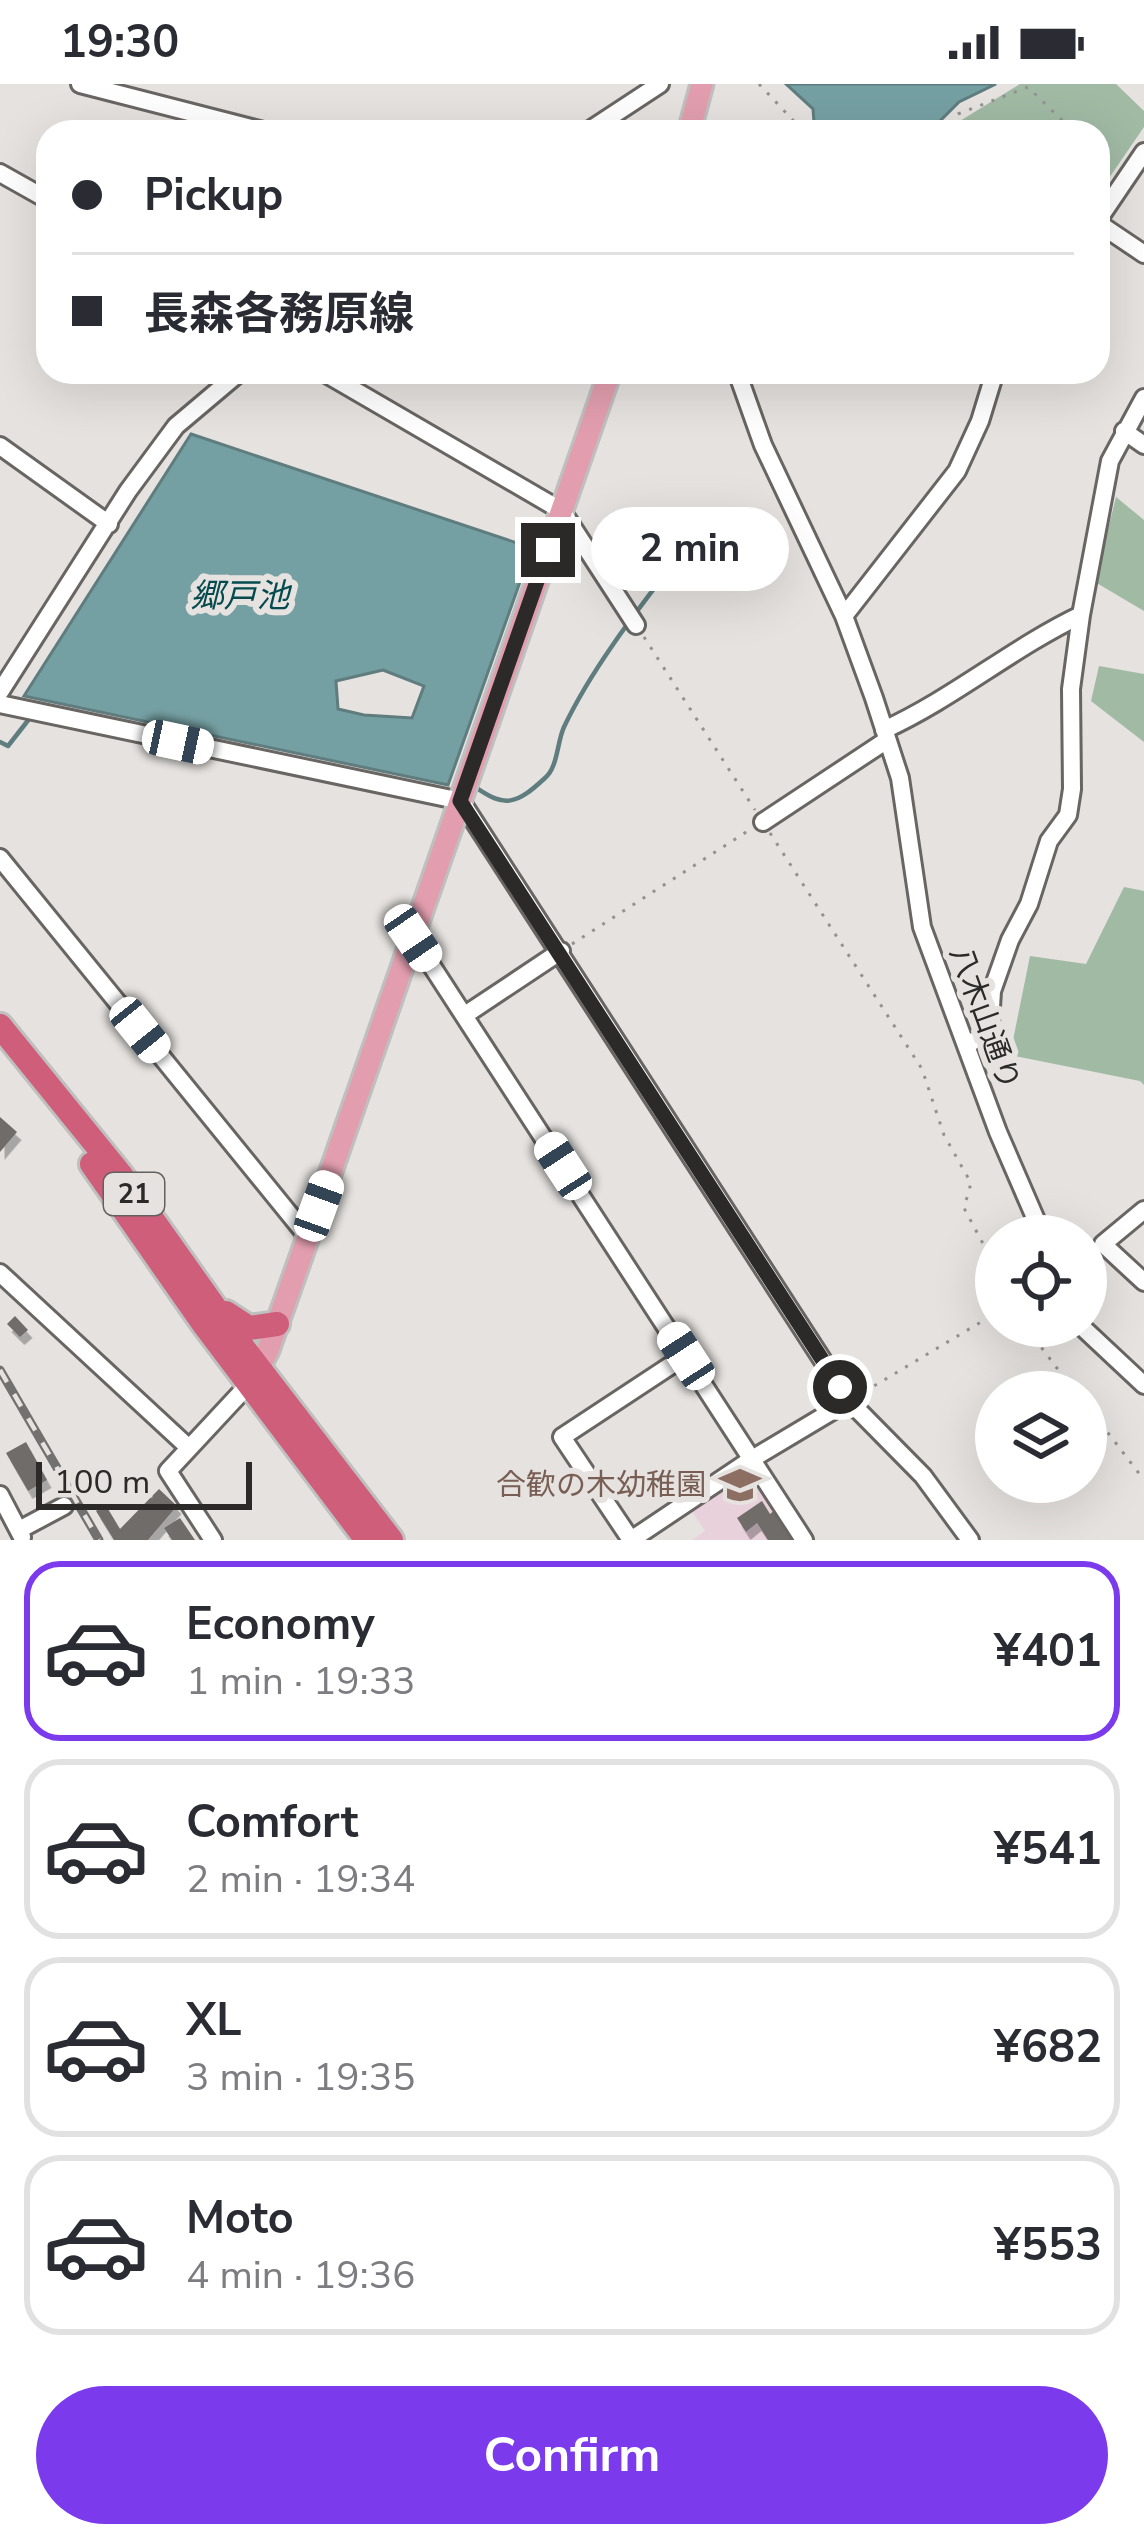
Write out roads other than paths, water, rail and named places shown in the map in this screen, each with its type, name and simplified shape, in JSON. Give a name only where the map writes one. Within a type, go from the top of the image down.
[{"type":"highway","name":"21","points":[[0,1026],[120,1174],[199,1286],[254,1376],[391,1540]]},
{"type":"highway","name":"21","points":[[0,1050],[254,1376],[367,1540]]},
{"type":"highway","points":[[199,1286],[233,1321],[259,1329],[277,1324]]},
{"type":"main road","points":[[692,120],[702,84]]},
{"type":"main road","points":[[254,1376],[308,1237],[606,384]]},
{"type":"street","points":[[80,84],[220,120]]},
{"type":"street","points":[[604,120],[660,84]]},
{"type":"street","points":[[1110,203],[1144,152]]},
{"type":"street","points":[[0,172],[36,193]]},
{"type":"street","points":[[1110,230],[1144,254]]},
{"type":"street","points":[[0,692],[176,426],[226,384]]},
{"type":"street","points":[[344,384],[562,511],[632,619]]},
{"type":"street","points":[[741,384],[789,506],[844,616],[886,735]]},
{"type":"street","points":[[844,616],[957,471],[991,384]]},
{"type":"street","points":[[967,1045],[990,1024],[998,974],[1029,904],[1049,841],[1067,815],[1072,789],[1071,689],[1109,461],[1144,398]]},
{"type":"street","points":[[1124,431],[1144,445]]},
{"type":"street","points":[[0,446],[109,524]]},
{"type":"street","points":[[763,822],[886,735],[1048,631],[1081,615]]},
{"type":"street","points":[[0,704],[465,787],[561,951],[849,1401],[923,1476],[970,1540]]},
{"type":"street","name":"八木山通り","points":[[886,735],[905,810],[919,914],[1034,1215]]},
{"type":"street","points":[[0,858],[308,1237]]},
{"type":"street","points":[[413,938],[804,1540]]},
{"type":"street","points":[[466,1015],[561,951]]},
{"type":"street","points":[[1144,1210],[1103,1244],[1144,1282]]},
{"type":"street","points":[[0,1273],[188,1448]]},
{"type":"street","points":[[1104,1347],[1144,1384]]},
{"type":"street","points":[[686,1356],[562,1436],[631,1540],[849,1401]]},
{"type":"street","points":[[213,1540],[168,1471],[254,1376]]},
{"type":"street","points":[[0,1495],[21,1535],[64,1506]]},
{"type":"water","points":[[786,84],[996,84],[959,102],[941,120],[814,120],[813,109]]},
{"type":"water","name":"郷戸池","points":[[191,434],[532,548],[448,785],[24,696]],"holes":[[[383,670],[424,686],[412,718],[338,709],[336,681]]]},
{"type":"waterway","points":[[474,786],[494,798],[511,800],[549,773],[564,727],[591,677],[695,535]]},
{"type":"waterway","points":[[0,742],[8,746],[33,714]]},
{"type":"railway","points":[[0,1370],[99,1540]]},
{"type":"place","name":"合歓の木幼稚園","points":[[740,1485]]}]
